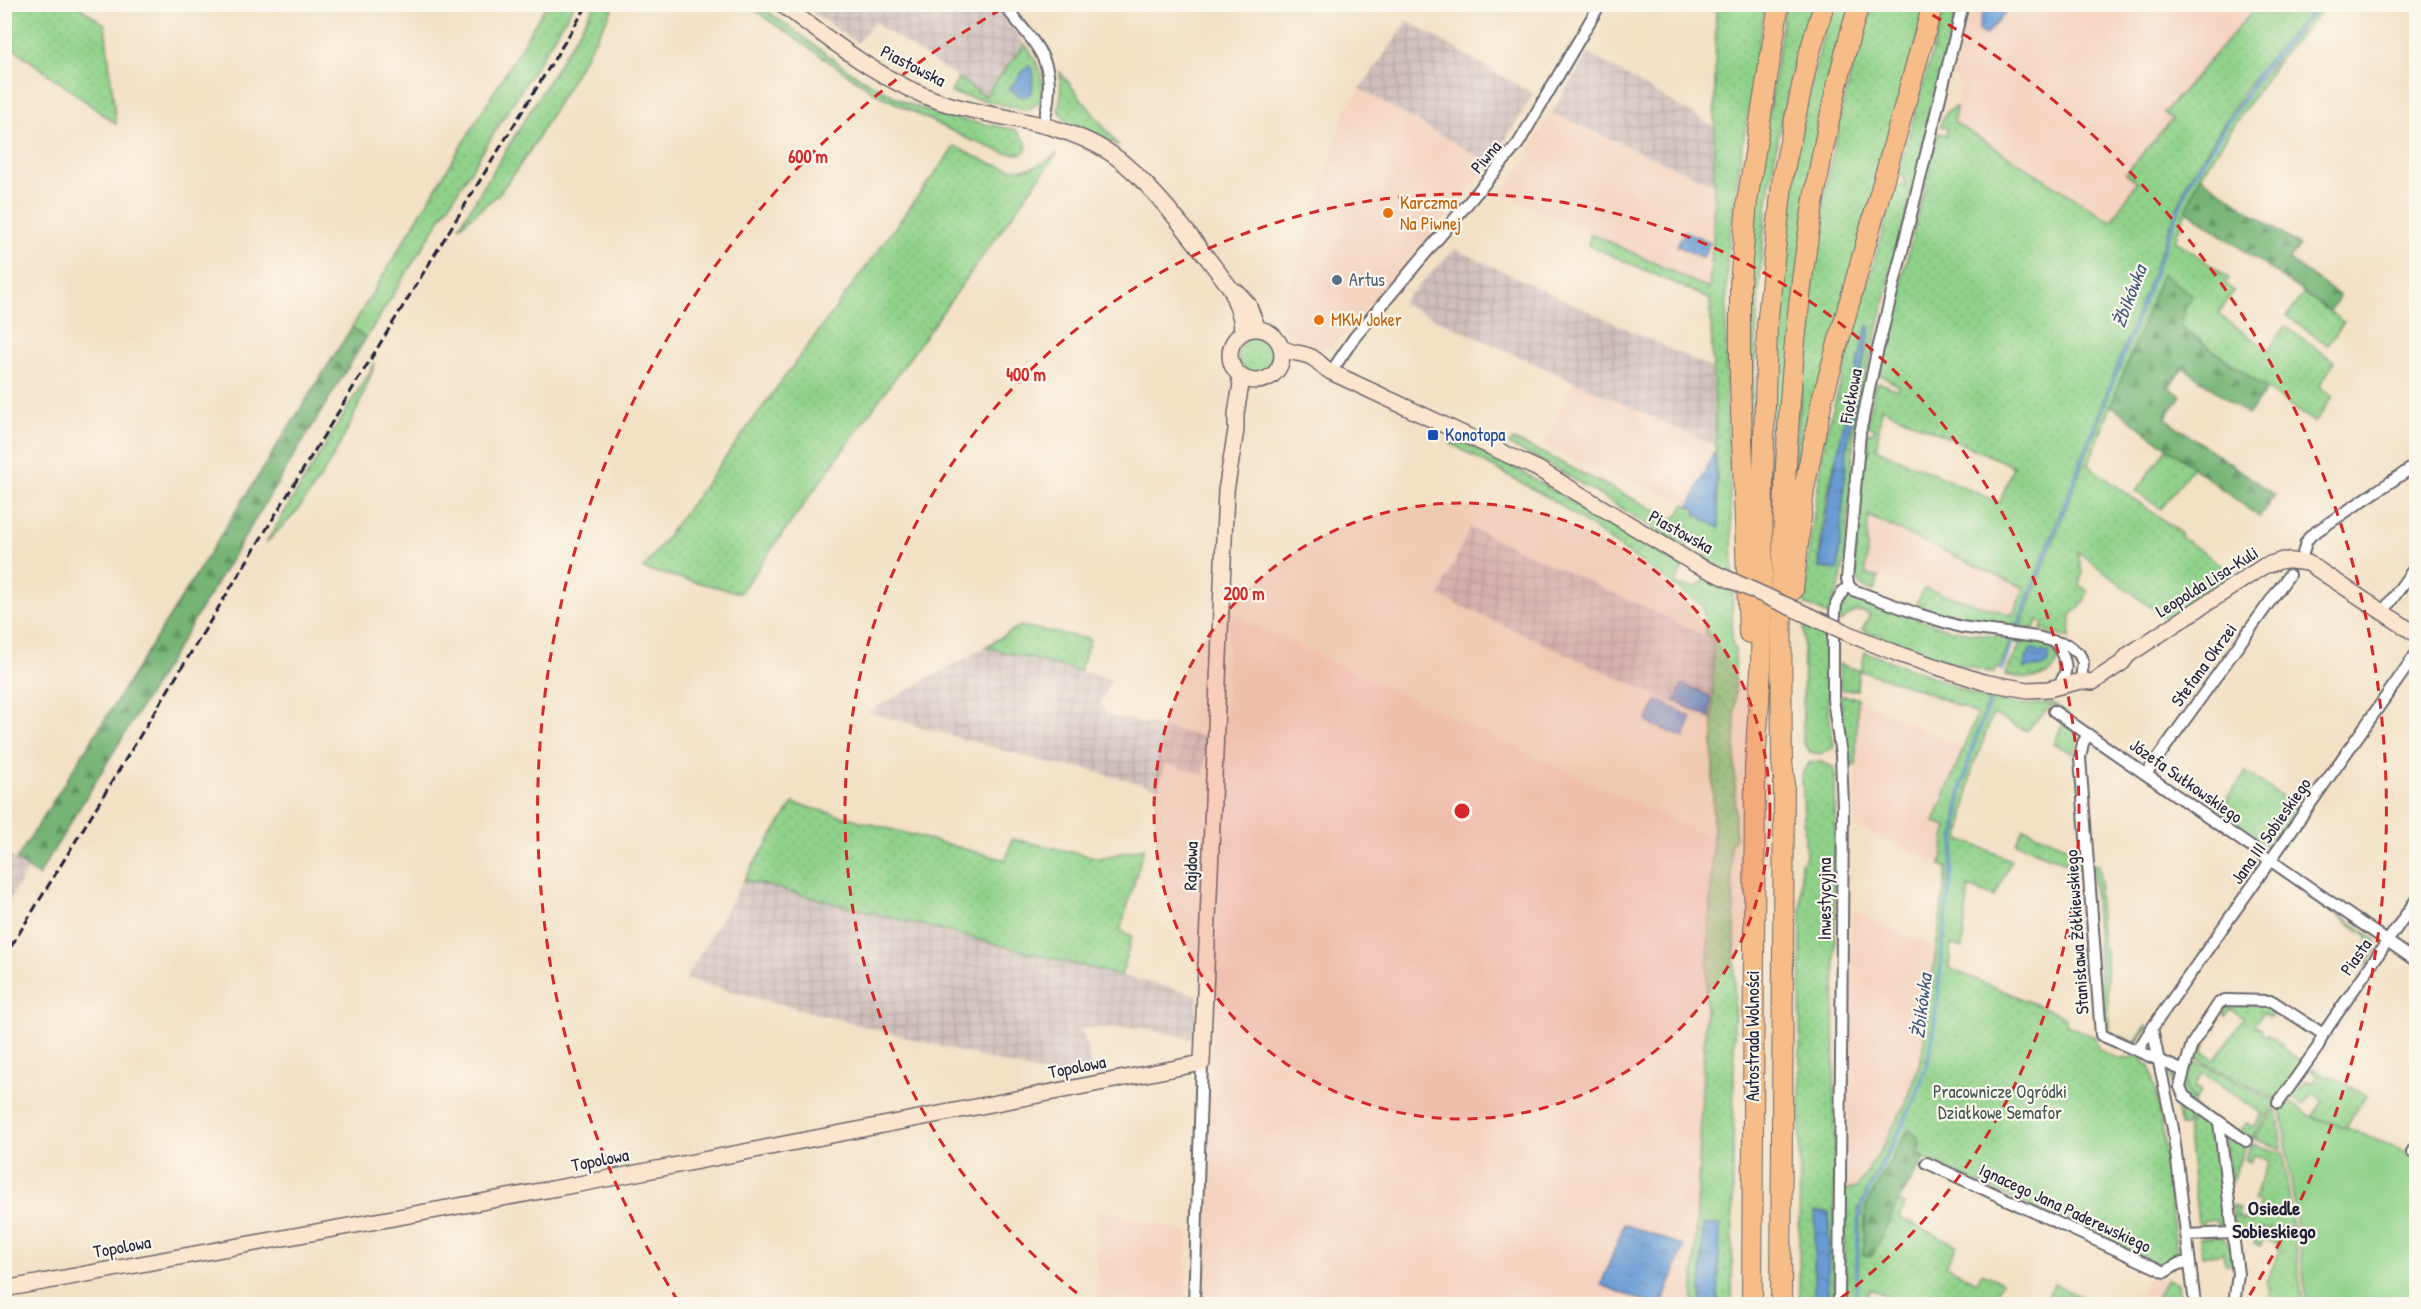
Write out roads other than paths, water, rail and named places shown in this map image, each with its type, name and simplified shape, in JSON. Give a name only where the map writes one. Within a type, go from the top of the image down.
[{"type":"highway","points":[[1755,767],[1750,706],[1739,317],[1747,202],[1779,4]]},
{"type":"highway","points":[[1755,767],[1761,668],[1764,414],[1771,274],[1783,174],[1808,58],[1824,4]]},
{"type":"highway","points":[[1781,1305],[1784,778],[1780,619],[1790,380],[1807,234],[1820,161],[1833,98],[1860,4]]},
{"type":"highway","points":[[1784,778],[1790,755],[1793,592],[1798,533],[1813,442],[1832,358],[1933,4]]},
{"type":"highway","name":"Autostrada Wolności","points":[[1752,1305],[1755,767]]},
{"type":"street","name":"Piastowska","points":[[781,4],[870,67],[921,95],[953,106],[1043,125],[1083,139],[1108,152],[1127,167],[1158,199],[1232,290],[1243,296],[1258,329]]},
{"type":"street","points":[[1003,4],[1041,52],[1048,67],[1050,97],[1043,125]]},
{"type":"street","name":"Piwna","points":[[1326,369],[1518,144],[1600,4]]},
{"type":"street","name":"Fiołkowa","points":[[1849,586],[1847,570],[1860,433],[1875,361],[1963,4]]},
{"type":"street","name":"Piastowska","points":[[1232,290],[1234,301],[1242,317],[1241,333]]},
{"type":"street","points":[[1258,329],[1272,334],[1281,347],[1280,366],[1273,375],[1257,382],[1248,381],[1239,376],[1232,366],[1229,354],[1233,342],[1241,333],[1258,329]]},
{"type":"street","name":"Piastowska","points":[[1281,347],[1290,352],[1309,356],[1326,369],[1530,465],[1695,564],[1854,636],[1983,682],[2006,688],[2039,690]]},
{"type":"street","name":"Piastowska","points":[[1280,366],[1286,364],[1326,369]]},
{"type":"street","name":"Rajdowa","points":[[1194,1305],[1226,491],[1236,430],[1241,384],[1239,376]]},
{"type":"street","name":"Rajdowa","points":[[1236,430],[1244,417],[1257,382]]},
{"type":"street","points":[[2416,465],[2311,535],[2306,542],[2301,561],[2316,566],[2416,634]]},
{"type":"street","name":"Leopolda Lisa-Kuli","points":[[2039,690],[2081,681],[2093,682],[2123,662],[2128,655],[2264,566],[2283,560],[2301,561]]},
{"type":"street","points":[[2383,612],[2416,566]]},
{"type":"street","name":"Stefana Okrzei","points":[[2146,774],[2289,575]]},
{"type":"street","points":[[1849,586],[1886,602],[1961,627],[2037,637],[2071,646],[2081,657],[2084,670],[2081,681]]},
{"type":"street","name":"Inwestycyjna","points":[[1839,1305],[1843,807],[1841,754],[1833,699],[1833,633],[1836,604],[1843,591],[1849,586]]},
{"type":"street","points":[[2056,687],[2064,679],[2067,668],[2064,655],[2057,644]]},
{"type":"street","name":"Jana III Sobieskiego","points":[[2138,1050],[2416,654]]},
{"type":"street","name":"Józefa Sułkowskiego","points":[[2054,711],[2416,961]]},
{"type":"street","name":"Stanisława Żółkiewskiego","points":[[2088,734],[2083,743],[2080,758],[2101,1035],[2184,1071]]},
{"type":"street","name":"Piasta","points":[[2278,1103],[2416,900]]},
{"type":"street","points":[[2246,1141],[2181,1093],[2180,1087],[2192,1044],[2222,1001],[2272,1001],[2323,1034]]},
{"type":"street","points":[[2152,1028],[2173,1129],[2195,1305]]},
{"type":"street","name":"Topolowa","points":[[4,1289],[590,1182],[1202,1063]]},
{"type":"street","points":[[2219,1122],[2238,1280],[2234,1305]]},
{"type":"street","name":"Ignacego Jana Paderewskiego","points":[[1927,1163],[2165,1272],[2178,1264],[2189,1262]]},
{"type":"street","points":[[2186,1235],[2232,1233]]},
{"type":"water","points":[[1985,5],[2013,5],[1985,36],[1978,30]]},
{"type":"water","points":[[1028,65],[1033,69],[1032,92],[1027,96],[1020,96],[1009,89]]},
{"type":"water","points":[[1684,231],[1710,242],[1703,258],[1677,246]]},
{"type":"water","points":[[1867,326],[1871,327],[1856,393],[1847,449],[1838,570],[1819,568],[1833,476]]},
{"type":"water","points":[[1714,451],[1719,528],[1695,514],[1697,510],[1690,506]]},
{"type":"water","points":[[2031,648],[2049,654],[2049,663],[2042,667],[2023,668]]},
{"type":"water","points":[[1682,684],[1710,696],[1710,717],[1676,701]]},
{"type":"water","points":[[1658,700],[1692,717],[1684,738],[1648,723],[1647,719]]},
{"type":"water","points":[[1815,1212],[1829,1212],[1828,1304],[1814,1304]]},
{"type":"water","points":[[1624,1224],[1684,1246],[1662,1304],[1652,1304],[1601,1285]]},
{"type":"water","points":[[1703,1225],[1720,1225],[1718,1304],[1701,1304]]},
{"type":"waterway","name":"Żbikówka","points":[[2018,626],[2190,181],[2262,70],[2319,4]]},
{"type":"waterway","name":"Żbikówka","points":[[2002,670],[2012,643]]},
{"type":"waterway","name":"Żbikówka","points":[[1856,1304],[1860,1209],[1914,1102],[1928,1062],[1934,1032],[1960,793],[1972,749],[1990,701]]},
{"type":"railway","points":[[4,958],[588,4]]},
{"type":"place","name":"Karczma Na Piwnej","points":[[1388,213]]},
{"type":"place","name":"Artus","points":[[1337,280]]},
{"type":"place","name":"MKW Joker","points":[[1319,320]]},
{"type":"place","name":"Konotopa","points":[[1433,435]]},
{"type":"district","name":"Osiedle Sobieskiego","points":[[2274,1220]]},
{"type":"park label","name":"Pracownicze Ogródki Działkowe Semafor","points":[[2000,1102]]}]
